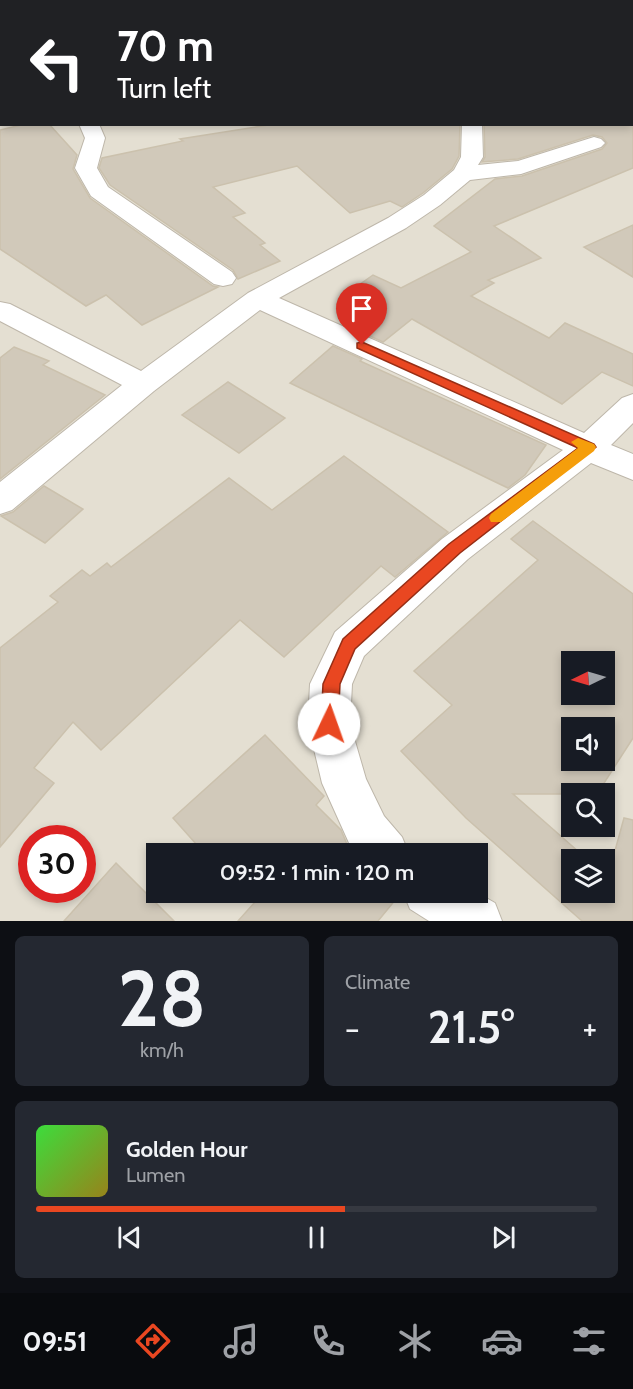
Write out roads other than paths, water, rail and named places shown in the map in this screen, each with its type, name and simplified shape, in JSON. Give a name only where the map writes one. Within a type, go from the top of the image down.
[{"type":"street","points":[[90,126],[95,138],[86,168],[99,191],[223,278]]},
{"type":"street","points":[[0,501],[143,384],[258,299],[397,223],[432,200],[463,174],[472,157],[472,126]]},
{"type":"street","points":[[463,174],[520,167],[594,143]]},
{"type":"street","points":[[258,299],[633,468]]},
{"type":"street","points":[[0,310],[143,384]]},
{"type":"street","points":[[376,843],[367,833],[345,783],[329,724],[332,684],[349,644],[455,549],[589,447],[633,405]]},
{"type":"street","points":[[446,903],[477,921]]}]
